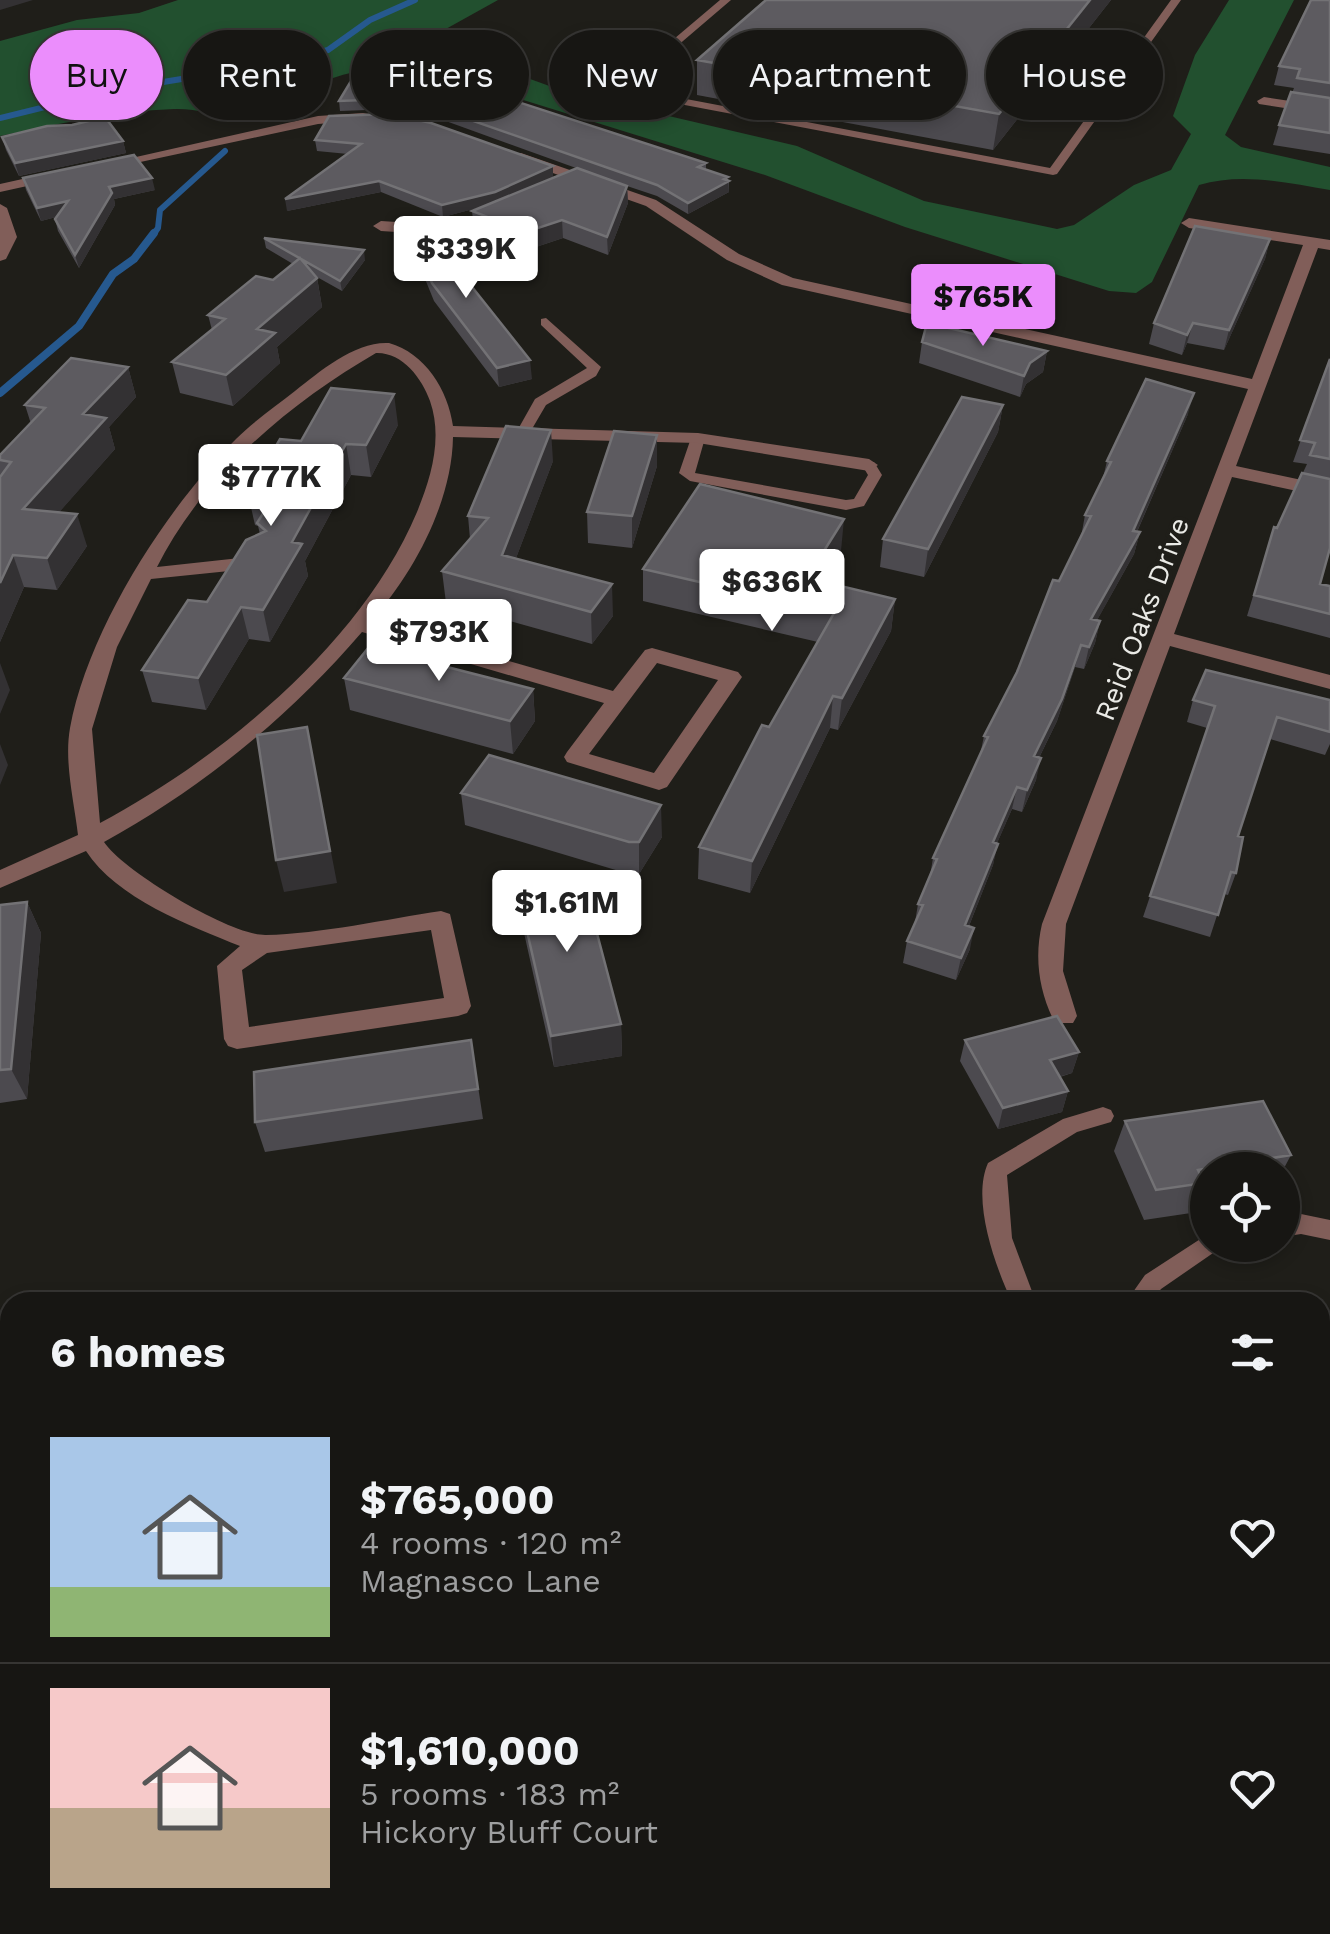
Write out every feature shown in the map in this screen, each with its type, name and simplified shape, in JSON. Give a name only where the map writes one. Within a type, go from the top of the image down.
[{"type":"street","points":[[1264,101],[1330,111]]},
{"type":"street","points":[[94,168],[318,120],[351,118]]},
{"type":"street","points":[[506,152],[652,204],[734,257],[788,282],[1260,386]]},
{"type":"street","points":[[0,188],[75,172]]},
{"type":"street","points":[[548,191],[576,176]]},
{"type":"street","points":[[382,226],[443,230],[478,224],[520,206]]},
{"type":"street","points":[[0,208],[9,238],[0,256]]},
{"type":"street","points":[[1189,223],[1321,244]]},
{"type":"street","name":"Reid Oaks Drive","points":[[1064,1016],[1049,974],[1050,936],[1227,470],[1321,244]]},
{"type":"street","points":[[0,879],[90,839],[171,788],[248,732],[302,685],[386,594],[419,536],[445,455],[446,431],[432,387],[404,353],[387,346],[372,349],[323,378],[244,441],[205,484],[143,574],[107,647],[81,729],[80,767],[90,839],[106,864],[138,888],[182,913],[261,945],[441,920],[458,1006],[237,1039],[229,966],[261,945]]},
{"type":"street","points":[[446,431],[698,438],[869,466]]},
{"type":"street","points":[[1227,470],[1330,492]]},
{"type":"street","points":[[143,574],[259,562]]},
{"type":"street","points":[[361,625],[618,700]]},
{"type":"street","points":[[1164,638],[1330,682]]},
{"type":"street","points":[[652,656],[731,677],[659,782],[575,757],[618,700],[652,656]]},
{"type":"lane","points":[[726,0],[620,90],[1053,172],[1176,0]]},
{"type":"lane","points":[[524,431],[540,402],[591,373],[594,367],[546,322]]},
{"type":"lane","points":[[698,438],[686,472],[690,477],[846,505],[860,503],[875,474],[869,466]]},
{"type":"lane","points":[[1019,1292],[1010,1275],[993,1206],[996,1170],[1071,1125],[1103,1116]]},
{"type":"lane","points":[[1300,1224],[1330,1230]]},
{"type":"lane","points":[[1146,1292],[1153,1282],[1190,1256]]},
{"type":"green space","points":[[178,0],[498,0],[444,30],[351,30],[351,74],[331,79],[331,30],[183,30],[183,109],[163,110],[163,30],[40,30],[77,20],[139,13]]},
{"type":"green space","points":[[1229,0],[1294,0],[1225,135],[1241,147],[1330,167],[1330,190],[1248,179],[1199,185],[1152,282],[1136,293],[1109,291],[905,227],[765,175],[588,120],[686,120],[797,146],[924,201],[1057,229],[1074,225],[1134,185],[1171,170],[1191,134],[1173,116],[1195,55]]},
{"type":"green space","points":[[30,33],[30,120],[82,120],[0,136],[0,41]]},
{"type":"green space","points":[[529,79],[549,86],[549,108],[529,102]]},
{"type":"building","points":[[766,0],[1090,0],[1066,30],[986,30],[986,112],[966,108],[966,30],[732,30]]},
{"type":"building","points":[[1311,0],[1330,0],[1330,83],[1297,78],[1300,69],[1279,66]]},
{"type":"building","points":[[713,46],[713,63],[697,60]]},
{"type":"building","points":[[351,81],[351,101],[339,101]]},
{"type":"building","points":[[1291,92],[1330,98],[1330,133],[1279,125]]},
{"type":"building","points":[[529,106],[549,112],[549,120],[573,120],[706,163],[698,167],[728,177],[724,179],[729,181],[688,203],[657,185],[471,120],[529,120]]},
{"type":"building","points":[[351,115],[351,120],[418,120],[553,166],[495,192],[442,205],[379,181],[285,199],[361,144],[315,140],[331,116]]},
{"type":"building","points":[[107,120],[123,141],[15,163],[2,137],[47,126]]},
{"type":"building","points":[[134,155],[152,178],[109,187],[112,193],[75,255],[55,219],[68,201],[37,208],[23,178]]},
{"type":"building","points":[[577,168],[627,186],[607,237],[562,220],[526,232],[472,211]]},
{"type":"building","points":[[406,219],[418,219],[530,360],[497,368],[432,283]]},
{"type":"building","points":[[1195,226],[1270,239],[1229,330],[1193,323],[1187,335],[1154,323]]},
{"type":"building","points":[[264,238],[364,250],[340,281]]},
{"type":"building","points":[[300,258],[317,278],[257,329],[275,333],[226,375],[172,362],[225,319],[208,315],[256,276],[273,280]]},
{"type":"building","points":[[927,323],[1047,351],[1030,363],[1024,376],[922,342]]},
{"type":"building","points":[[71,358],[128,367],[83,414],[106,418],[23,509],[77,514],[47,558],[13,555],[0,583],[0,477],[11,462],[0,460],[0,455],[45,408],[25,405]]},
{"type":"building","points":[[1330,359],[1330,459],[1310,455],[1315,443],[1300,440]]},
{"type":"building","points":[[1146,379],[1194,393],[1133,531],[1140,532],[1091,619],[1100,621],[1089,647],[1081,645],[1062,699],[1034,756],[1041,758],[1027,790],[1017,787],[993,842],[998,844],[965,925],[974,928],[961,958],[907,941],[923,905],[918,904],[937,859],[933,858],[988,737],[984,736],[1017,672],[1053,580],[1059,581],[1091,516],[1085,515]]},
{"type":"building","points":[[331,388],[394,394],[366,445],[346,444],[292,542],[302,544],[263,610],[241,607],[198,678],[142,670],[188,600],[207,602],[246,540],[266,531],[257,523],[274,496],[248,494],[280,439],[301,441]]},
{"type":"building","points":[[962,397],[1003,405],[928,549],[883,539]]},
{"type":"building","points":[[506,426],[551,430],[502,555],[612,584],[591,612],[442,571],[488,518],[468,516]]},
{"type":"building","points":[[614,431],[657,435],[632,516],[587,512]]},
{"type":"building","points":[[1302,473],[1330,479],[1330,548],[1320,584],[1330,586],[1330,614],[1254,595],[1274,527],[1277,528]]},
{"type":"building","points":[[700,484],[844,519],[807,578],[895,599],[842,698],[833,696],[752,861],[699,847],[762,725],[769,727],[834,613],[643,569]]},
{"type":"building","points":[[369,647],[533,689],[510,721],[344,678]]},
{"type":"building","points":[[1206,670],[1330,700],[1330,732],[1277,717],[1238,836],[1243,837],[1236,873],[1231,872],[1218,915],[1150,896],[1215,706],[1193,700]]},
{"type":"building","points":[[307,727],[330,851],[276,860],[257,735]]},
{"type":"building","points":[[489,755],[661,805],[639,842],[629,842],[461,793]]},
{"type":"building","points":[[581,873],[621,1024],[551,1036],[516,883]]},
{"type":"building","points":[[27,902],[11,1069],[0,1070],[0,905]]},
{"type":"building","points":[[1057,1016],[1079,1052],[1050,1060],[1068,1091],[1003,1108],[965,1040]]},
{"type":"building","points":[[471,1040],[478,1089],[255,1122],[254,1072]]},
{"type":"building","points":[[1263,1101],[1289,1152],[1190,1152],[1190,1185],[1156,1190],[1125,1121]]},
{"type":"waterway","points":[[331,48],[370,20],[415,0]]},
{"type":"waterway","points":[[0,118],[114,90],[183,79]]},
{"type":"waterway","points":[[153,235],[160,210],[225,151]]},
{"type":"waterway","points":[[0,393],[79,326],[113,274],[134,259],[154,233]]}]
